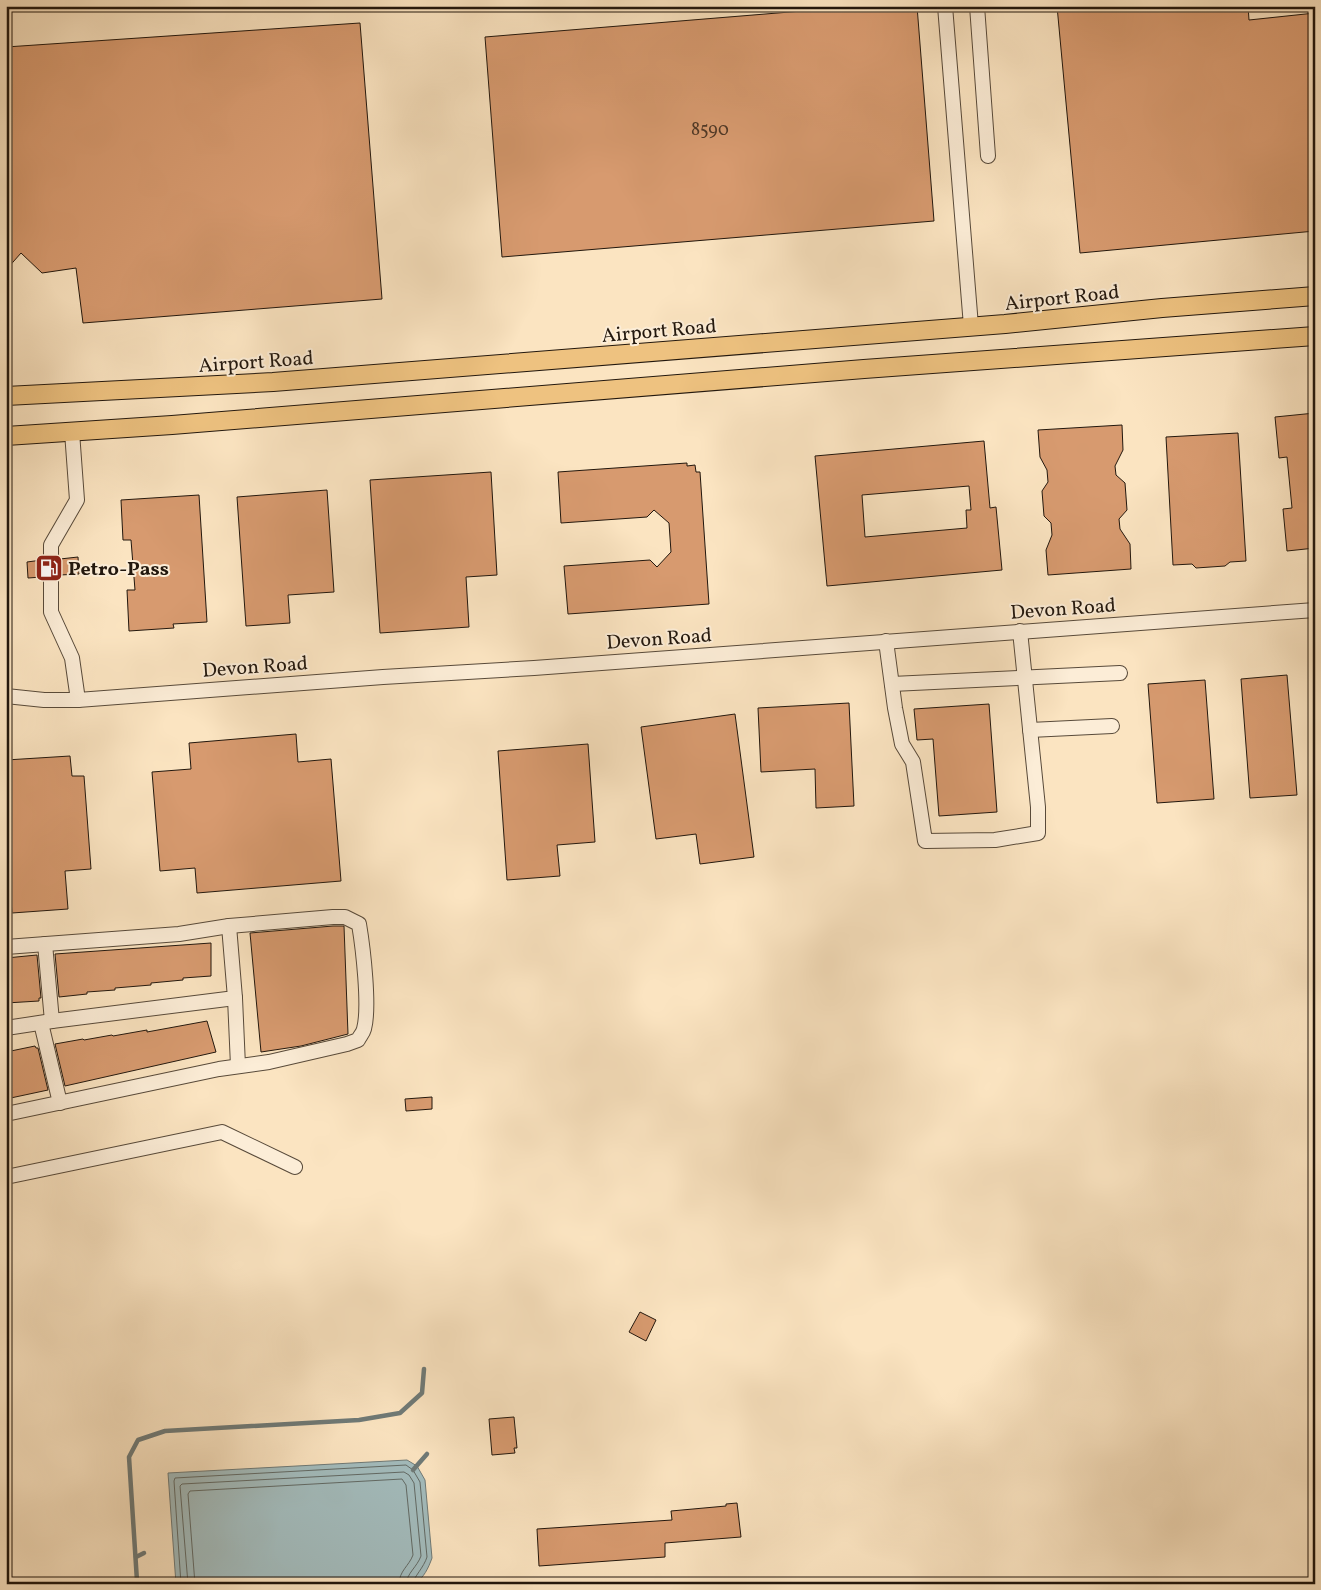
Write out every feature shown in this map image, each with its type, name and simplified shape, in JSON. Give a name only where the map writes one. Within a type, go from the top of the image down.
[{"type":"main road","name":"Airport Road","points":[[6,396],[273,382],[971,326],[1315,296]]},
{"type":"main road","points":[[6,436],[1315,336]]},
{"type":"street","points":[[945,6],[971,326]]},
{"type":"street","points":[[977,6],[988,156]]},
{"type":"street","points":[[50,560],[50,545],[77,500],[72,432]]},
{"type":"street","points":[[51,576],[51,612],[72,658],[78,700]]},
{"type":"street","name":"Devon Road","points":[[6,696],[44,700],[78,700],[218,688],[534,668],[1315,610]]},
{"type":"street","points":[[886,641],[902,744],[913,762],[925,841],[995,840],[1038,833],[1038,808],[1020,631]]},
{"type":"street","points":[[892,684],[1025,676],[1120,673]]},
{"type":"street","points":[[1030,730],[1112,726]]},
{"type":"street","points":[[6,947],[179,934],[230,926],[345,917],[359,924],[365,990],[363,1030],[358,1040],[347,1044],[269,1062],[238,1066],[6,1114]]},
{"type":"street","points":[[230,926],[238,1066]]},
{"type":"street","points":[[45,944],[46,1022],[60,1103]]},
{"type":"street","points":[[6,1028],[235,998]]},
{"type":"street","points":[[6,1177],[222,1132],[295,1167]]},
{"type":"water","points":[[407,1460],[417,1466],[425,1480],[432,1558],[421,1579],[415,1584],[176,1584],[168,1473]]},
{"type":"building","points":[[863,6],[917,6],[934,221],[502,257],[485,37]]},
{"type":"building","points":[[1057,6],[1248,6],[1249,20],[1315,13],[1315,231],[1080,253]]},
{"type":"building","points":[[360,23],[382,299],[83,323],[76,268],[42,273],[21,253],[6,270],[6,47]]},
{"type":"building","points":[[1315,413],[1315,548],[1287,551],[1283,509],[1292,508],[1287,457],[1279,458],[1275,417]]},
{"type":"building","points":[[1122,425],[1123,450],[1115,466],[1116,475],[1125,483],[1127,510],[1119,519],[1120,529],[1130,544],[1131,569],[1048,575],[1046,550],[1052,535],[1051,523],[1044,516],[1042,491],[1048,482],[1047,470],[1040,457],[1038,430]]},
{"type":"building","points":[[1238,433],[1246,561],[1230,562],[1225,566],[1196,568],[1192,564],[1173,565],[1166,437]]},
{"type":"building","points":[[984,441],[990,508],[996,507],[1002,570],[827,586],[815,456]],"holes":[[[969,486],[971,510],[966,510],[967,528],[865,537],[862,495]]]},
{"type":"building","points":[[687,463],[687,466],[695,465],[696,472],[700,472],[709,604],[568,614],[564,566],[650,560],[657,567],[671,552],[669,523],[654,510],[647,517],[561,523],[558,472]]},
{"type":"building","points":[[491,472],[497,575],[466,577],[469,627],[380,633],[370,480]]},
{"type":"building","points":[[327,490],[334,592],[288,595],[290,623],[246,626],[237,497]]},
{"type":"building","points":[[199,495],[207,622],[173,624],[174,628],[129,631],[127,590],[135,590],[131,540],[123,540],[121,500]]},
{"type":"building","points":[[78,557],[79,574],[60,575],[54,568],[58,565],[60,559]]},
{"type":"building","points":[[42,560],[48,568],[44,571],[42,577],[28,578],[27,562]]},
{"type":"building","points":[[1287,675],[1297,795],[1250,798],[1241,679]]},
{"type":"building","points":[[1205,680],[1214,799],[1157,803],[1148,684]]},
{"type":"building","points":[[849,703],[854,806],[816,808],[815,769],[761,772],[758,708]]},
{"type":"building","points":[[989,704],[997,812],[939,816],[933,739],[917,740],[914,709]]},
{"type":"building","points":[[735,714],[754,857],[700,864],[696,834],[656,839],[641,727]]},
{"type":"building","points":[[296,734],[298,762],[331,759],[341,881],[197,893],[195,868],[160,871],[152,772],[191,769],[189,743]]},
{"type":"building","points":[[588,744],[595,842],[557,845],[560,876],[507,880],[498,751]]},
{"type":"building","points":[[70,756],[72,776],[84,776],[91,869],[65,871],[68,909],[12,913],[6,836],[6,760]]},
{"type":"building","points":[[344,926],[348,1034],[301,1046],[261,1052],[250,933]]},
{"type":"building","points":[[211,943],[211,976],[183,978],[183,980],[151,983],[151,985],[115,988],[115,990],[59,997],[55,954]]},
{"type":"building","points":[[37,955],[41,998],[39,998],[39,1001],[6,1003],[6,958]]},
{"type":"building","points":[[207,1021],[216,1052],[65,1086],[55,1044],[147,1030],[147,1032]]},
{"type":"building","points":[[35,1046],[38,1048],[48,1090],[6,1099],[6,1052]]},
{"type":"building","points":[[432,1097],[432,1109],[406,1111],[405,1099]]},
{"type":"building","points":[[640,1312],[656,1320],[646,1341],[629,1332]]},
{"type":"building","points":[[514,1417],[517,1448],[514,1448],[515,1453],[492,1455],[489,1419]]},
{"type":"building","points":[[737,1503],[741,1537],[665,1543],[665,1557],[539,1566],[537,1529],[672,1520],[671,1511],[726,1506],[726,1504]]},
{"type":"waterway","points":[[136,1584],[129,1457],[138,1440],[165,1431],[359,1420],[400,1413],[422,1393],[424,1369]]},
{"type":"waterway","points":[[413,1470],[427,1454]]},
{"type":"waterway","points":[[136,1557],[144,1553]]},
{"type":"place","name":"Petro-Pass","points":[[49,568]]}]
